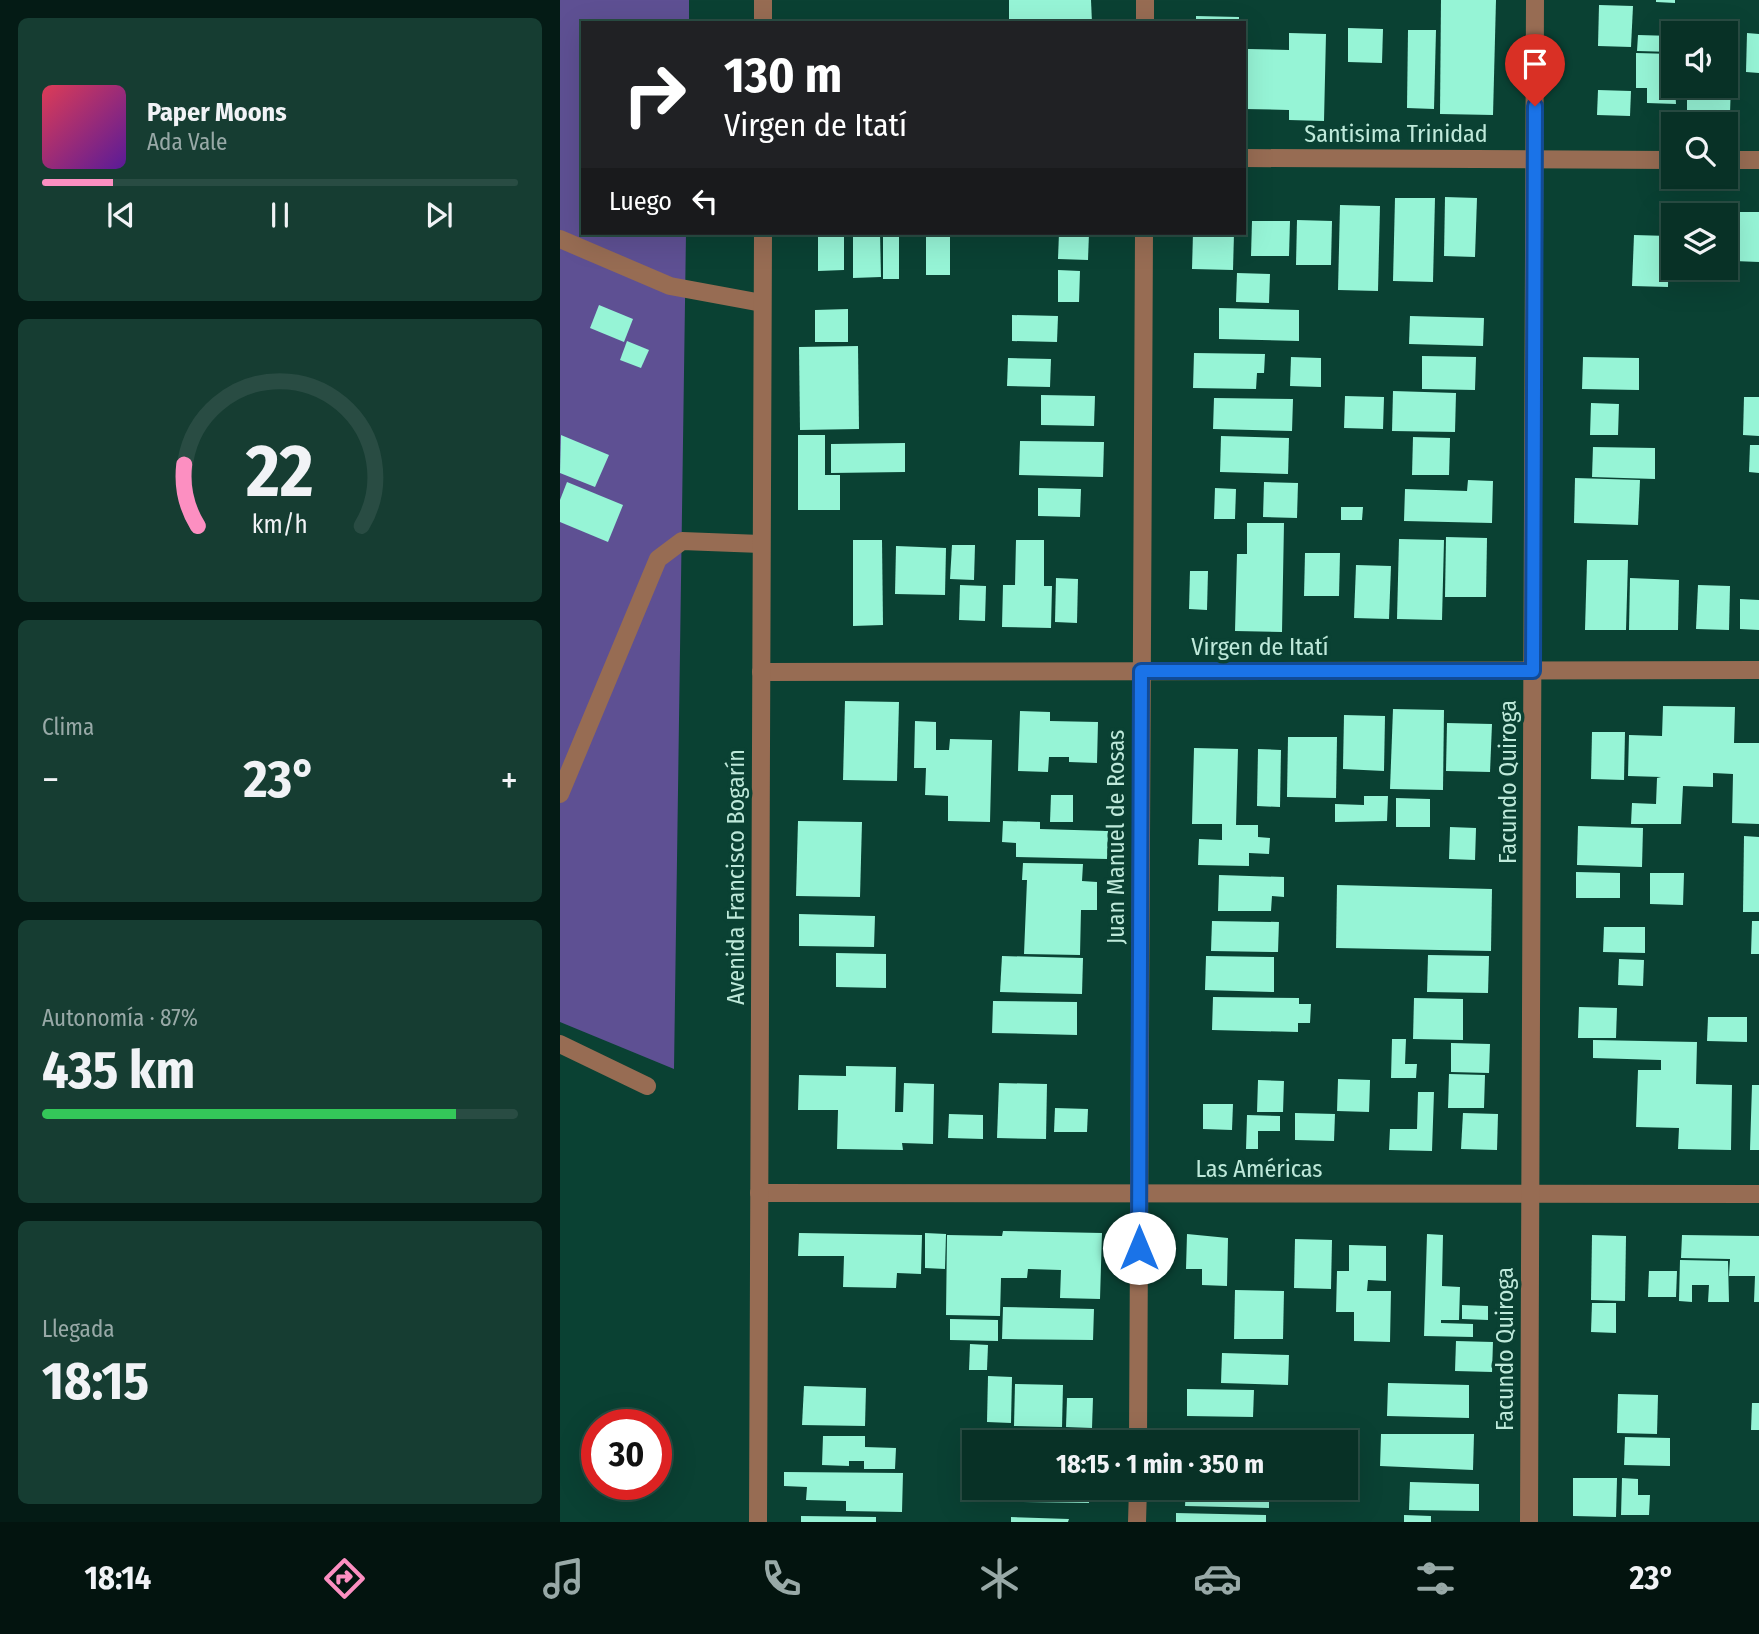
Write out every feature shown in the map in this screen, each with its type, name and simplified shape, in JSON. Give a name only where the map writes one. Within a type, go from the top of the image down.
[{"type":"street","points":[[763,21],[764,0]]},
{"type":"street","points":[[1144,21],[1145,0]]},
{"type":"street","name":"Facundo Quiroga","points":[[1528,1522],[1535,0]]},
{"type":"street","name":"Santisima Trinidad","points":[[1246,158],[1661,160]]},
{"type":"street","points":[[1738,160],[1759,160]]},
{"type":"street","name":"Avenida Francisco Bogarín","points":[[758,1522],[763,235]]},
{"type":"street","name":"Juan Manuel de Rosas","points":[[1138,1430],[1144,235]]},
{"type":"street","points":[[560,239],[670,286],[762,303]]},
{"type":"street","points":[[560,794],[657,559],[682,541],[761,544]]},
{"type":"street","name":"Virgen de Itatí","points":[[761,672],[1759,670]]},
{"type":"street","points":[[560,1044],[647,1086]]},
{"type":"street","name":"Las Américas","points":[[759,1193],[1759,1194]]},
{"type":"street","points":[[1138,1500],[1138,1522]]},
{"type":"shaded area","points":[[560,0],[689,0],[689,21],[581,21],[581,235],[686,235],[674,1069],[560,1022]]},
{"type":"building","points":[[1009,0],[1091,0],[1092,21],[1009,21]]},
{"type":"building","points":[[1441,0],[1496,0],[1493,115],[1440,114]]},
{"type":"building","points":[[1675,0],[1675,3],[1656,2]]},
{"type":"building","points":[[1599,5],[1633,6],[1631,47],[1598,46]]},
{"type":"building","points":[[1196,16],[1239,17],[1239,21],[1196,21]]},
{"type":"building","points":[[1348,28],[1383,29],[1382,63],[1348,62]]},
{"type":"building","points":[[1408,30],[1436,30],[1434,109],[1407,108]]},
{"type":"building","points":[[1289,33],[1326,34],[1324,121],[1289,120],[1289,110],[1246,109],[1248,49],[1289,50]]},
{"type":"building","points":[[1747,33],[1759,34],[1759,73],[1746,72]]},
{"type":"building","points":[[1638,35],[1661,36],[1661,52],[1637,51]]},
{"type":"building","points":[[1636,53],[1661,54],[1661,98],[1676,98],[1676,104],[1647,103],[1647,88],[1636,88]]},
{"type":"building","points":[[1598,90],[1631,91],[1630,116],[1597,115]]},
{"type":"building","points":[[1687,98],[1731,98],[1730,112],[1687,112]]},
{"type":"building","points":[[1445,197],[1477,198],[1475,257],[1444,256]]},
{"type":"building","points":[[1395,198],[1435,198],[1433,282],[1393,281]]},
{"type":"building","points":[[1340,205],[1380,206],[1378,291],[1338,290]]},
{"type":"building","points":[[1738,212],[1759,212],[1759,262],[1738,261]]},
{"type":"building","points":[[1297,220],[1332,221],[1331,265],[1296,265]]},
{"type":"building","points":[[1252,221],[1290,221],[1289,256],[1251,256]]},
{"type":"building","points":[[818,235],[844,235],[844,270],[818,271]]},
{"type":"building","points":[[853,235],[880,235],[881,277],[853,278]]},
{"type":"building","points":[[883,235],[899,235],[899,279],[883,279]]},
{"type":"building","points":[[926,235],[950,235],[950,275],[926,275]]},
{"type":"building","points":[[1059,235],[1089,235],[1088,260],[1058,259]]},
{"type":"building","points":[[1193,235],[1234,235],[1233,270],[1192,269]]},
{"type":"building","points":[[1634,235],[1661,236],[1661,280],[1668,280],[1668,287],[1632,286]]},
{"type":"building","points":[[1058,270],[1080,271],[1079,302],[1058,302]]},
{"type":"building","points":[[1237,273],[1270,274],[1269,303],[1236,302]]},
{"type":"building","points":[[599,305],[633,319],[624,342],[590,328]]},
{"type":"building","points":[[1219,308],[1299,310],[1299,341],[1219,339]]},
{"type":"building","points":[[848,309],[848,342],[815,342],[815,310]]},
{"type":"building","points":[[1012,315],[1058,316],[1057,342],[1012,341]]},
{"type":"building","points":[[1410,316],[1484,318],[1483,346],[1409,344]]},
{"type":"building","points":[[627,341],[649,350],[641,368],[620,360]]},
{"type":"building","points":[[858,346],[859,429],[800,430],[799,347]]},
{"type":"building","points":[[1194,353],[1265,354],[1264,373],[1257,373],[1256,389],[1193,388]]},
{"type":"building","points":[[1422,356],[1476,357],[1475,390],[1422,389]]},
{"type":"building","points":[[1291,357],[1321,358],[1321,387],[1290,386]]},
{"type":"building","points":[[1583,357],[1639,358],[1639,390],[1582,389]]},
{"type":"building","points":[[1008,358],[1051,359],[1050,387],[1007,386]]},
{"type":"building","points":[[1393,391],[1456,393],[1455,432],[1392,431]]},
{"type":"building","points":[[1041,395],[1095,396],[1094,426],[1041,425]]},
{"type":"building","points":[[1345,396],[1384,397],[1383,429],[1344,428]]},
{"type":"building","points":[[1744,397],[1759,397],[1759,436],[1743,435]]},
{"type":"building","points":[[1214,398],[1293,399],[1292,431],[1213,429]]},
{"type":"building","points":[[1591,403],[1619,404],[1618,435],[1590,435]]},
{"type":"building","points":[[561,435],[609,455],[595,487],[560,473]]},
{"type":"building","points":[[798,435],[825,435],[825,475],[840,475],[840,510],[798,510]]},
{"type":"building","points":[[1221,436],[1289,438],[1288,474],[1220,472]]},
{"type":"building","points":[[1413,437],[1450,438],[1449,475],[1412,475]]},
{"type":"building","points":[[1020,441],[1104,442],[1103,477],[1019,475]]},
{"type":"building","points":[[905,443],[905,472],[831,473],[831,444]]},
{"type":"building","points":[[1750,445],[1759,445],[1759,473],[1749,472]]},
{"type":"building","points":[[1593,447],[1655,448],[1655,479],[1592,477]]},
{"type":"building","points":[[1575,478],[1640,480],[1638,525],[1574,523]]},
{"type":"building","points":[[1468,480],[1493,481],[1492,523],[1404,521],[1405,489],[1467,491]]},
{"type":"building","points":[[567,482],[623,505],[608,542],[560,522],[560,500]]},
{"type":"building","points":[[1264,482],[1298,483],[1297,518],[1263,517]]},
{"type":"building","points":[[1038,488],[1081,489],[1080,517],[1038,516]]},
{"type":"building","points":[[1215,488],[1236,489],[1235,519],[1214,519]]},
{"type":"building","points":[[1341,507],[1363,507],[1362,520],[1341,520]]},
{"type":"building","points":[[1247,523],[1284,523],[1282,632],[1235,631],[1237,554],[1247,554]]},
{"type":"building","points":[[1446,537],[1487,538],[1486,597],[1445,597]]},
{"type":"building","points":[[1399,539],[1444,540],[1442,620],[1397,619]]},
{"type":"building","points":[[853,540],[882,540],[883,625],[853,626]]},
{"type":"building","points":[[1016,540],[1044,540],[1044,586],[1052,586],[1051,628],[1002,627],[1003,585],[1015,585]]},
{"type":"building","points":[[952,545],[975,545],[974,580],[950,579]]},
{"type":"building","points":[[896,546],[946,548],[945,595],[895,594]]},
{"type":"building","points":[[1305,553],[1340,553],[1339,596],[1304,596]]},
{"type":"building","points":[[1587,560],[1628,560],[1626,630],[1585,630]]},
{"type":"building","points":[[1356,565],[1391,566],[1389,619],[1354,618]]},
{"type":"building","points":[[1190,571],[1208,571],[1207,610],[1189,609]]},
{"type":"building","points":[[1056,578],[1078,579],[1077,623],[1055,622]]},
{"type":"building","points":[[1630,578],[1679,580],[1678,630],[1629,630]]},
{"type":"building","points":[[960,585],[986,586],[985,621],[959,620]]},
{"type":"building","points":[[1698,585],[1730,586],[1729,630],[1696,629]]},
{"type":"building","points":[[1740,599],[1759,600],[1759,630],[1740,629]]},
{"type":"building","points":[[845,701],[899,702],[897,781],[843,780]]},
{"type":"building","points":[[1663,706],[1735,707],[1734,743],[1759,743],[1759,824],[1732,823],[1733,774],[1713,773],[1713,787],[1683,786],[1681,824],[1631,824],[1632,803],[1656,804],[1657,778],[1661,777],[1628,776],[1629,735],[1662,736]]},
{"type":"building","points":[[1393,709],[1444,710],[1443,790],[1390,789]]},
{"type":"building","points":[[1020,711],[1050,712],[1050,721],[1098,722],[1097,763],[1069,762],[1069,757],[1049,757],[1048,772],[1018,771]]},
{"type":"building","points":[[1344,715],[1385,716],[1384,771],[1343,769]]},
{"type":"building","points":[[915,721],[936,722],[936,750],[949,750],[950,739],[992,740],[990,822],[948,821],[948,796],[925,795],[926,768],[914,768]]},
{"type":"building","points":[[1447,723],[1492,724],[1490,772],[1446,771]]},
{"type":"building","points":[[1592,732],[1625,732],[1624,780],[1591,779]]},
{"type":"building","points":[[1288,737],[1337,737],[1336,798],[1287,797]]},
{"type":"building","points":[[1194,748],[1238,749],[1236,825],[1258,825],[1258,837],[1270,838],[1269,854],[1249,853],[1249,866],[1198,865],[1199,839],[1222,840],[1222,824],[1192,824]]},
{"type":"building","points":[[1258,749],[1281,750],[1280,807],[1257,806]]},
{"type":"building","points":[[1051,795],[1073,795],[1073,822],[1050,822]]},
{"type":"building","points":[[1364,796],[1388,796],[1387,821],[1335,822],[1335,804],[1364,805]]},
{"type":"building","points":[[1396,798],[1430,799],[1430,827],[1396,827]]},
{"type":"building","points":[[798,821],[862,822],[860,897],[796,896]]},
{"type":"building","points":[[1003,821],[1040,822],[1040,829],[1108,831],[1107,859],[1016,857],[1016,843],[1002,842]]},
{"type":"building","points":[[1578,826],[1643,828],[1642,867],[1577,865]]},
{"type":"building","points":[[1450,827],[1476,828],[1475,860],[1449,859]]},
{"type":"building","points":[[1744,836],[1759,837],[1759,912],[1743,912]]},
{"type":"building","points":[[1023,863],[1083,864],[1082,881],[1097,882],[1097,910],[1081,910],[1080,955],[1024,954],[1027,880],[1022,880]]},
{"type":"building","points":[[1576,872],[1620,873],[1620,898],[1576,898]]},
{"type":"building","points":[[1650,873],[1684,873],[1683,905],[1650,904]]},
{"type":"building","points":[[1219,875],[1284,877],[1284,897],[1272,896],[1271,911],[1218,911]]},
{"type":"building","points":[[1337,885],[1492,889],[1491,951],[1336,948]]},
{"type":"building","points":[[799,914],[875,916],[874,947],[799,946]]},
{"type":"building","points":[[1212,921],[1279,922],[1278,952],[1211,951]]},
{"type":"building","points":[[1752,921],[1759,921],[1759,954],[1751,954]]},
{"type":"building","points":[[1604,927],[1645,927],[1645,953],[1603,952]]},
{"type":"building","points":[[836,953],[886,954],[886,988],[836,987]]},
{"type":"building","points":[[1428,955],[1489,956],[1488,993],[1427,992]]},
{"type":"building","points":[[1002,956],[1083,958],[1082,994],[1000,992]]},
{"type":"building","points":[[1206,956],[1274,957],[1274,992],[1205,990]]},
{"type":"building","points":[[1619,959],[1644,960],[1643,986],[1618,985]]},
{"type":"building","points":[[1213,997],[1299,998],[1299,1004],[1311,1004],[1310,1023],[1298,1023],[1298,1032],[1212,1030]]},
{"type":"building","points":[[1414,998],[1463,999],[1463,1040],[1413,1039]]},
{"type":"building","points":[[993,1001],[1077,1002],[1077,1035],[992,1033]]},
{"type":"building","points":[[1579,1007],[1617,1008],[1616,1038],[1578,1038]]},
{"type":"building","points":[[1708,1017],[1747,1017],[1747,1042],[1707,1041]]},
{"type":"building","points":[[1392,1039],[1406,1039],[1405,1064],[1417,1064],[1416,1078],[1391,1078]]},
{"type":"building","points":[[1593,1040],[1697,1042],[1696,1084],[1732,1085],[1731,1150],[1678,1149],[1679,1128],[1636,1127],[1638,1070],[1661,1070],[1661,1060],[1593,1058]]},
{"type":"building","points":[[1451,1043],[1490,1044],[1489,1073],[1451,1072]]},
{"type":"building","points":[[846,1066],[896,1067],[895,1112],[903,1112],[904,1083],[934,1084],[933,1144],[902,1143],[903,1150],[837,1149],[838,1110],[798,1110],[799,1075],[846,1076]]},
{"type":"building","points":[[1449,1074],[1485,1075],[1484,1108],[1448,1108]]},
{"type":"building","points":[[1338,1079],[1370,1080],[1369,1112],[1337,1111]]},
{"type":"building","points":[[1258,1080],[1284,1081],[1283,1112],[1257,1112]]},
{"type":"building","points":[[999,1083],[1047,1084],[1046,1139],[997,1138]]},
{"type":"building","points":[[1752,1085],[1759,1085],[1759,1150],[1750,1150]]},
{"type":"building","points":[[1418,1092],[1434,1092],[1432,1151],[1389,1150],[1390,1129],[1417,1129]]},
{"type":"building","points":[[1203,1104],[1233,1104],[1232,1130],[1203,1129]]},
{"type":"building","points":[[1055,1108],[1088,1109],[1087,1132],[1054,1132]]},
{"type":"building","points":[[1295,1113],[1335,1114],[1334,1141],[1295,1140]]},
{"type":"building","points":[[1463,1113],[1498,1114],[1497,1150],[1461,1149]]},
{"type":"building","points":[[949,1114],[983,1115],[983,1139],[948,1138]]},
{"type":"building","points":[[1247,1115],[1280,1116],[1280,1131],[1258,1131],[1258,1149],[1246,1149]]},
{"type":"building","points":[[1003,1231],[1102,1233],[1100,1299],[1060,1298],[1061,1270],[1028,1269],[1027,1278],[1001,1278],[1000,1316],[946,1315],[947,1235],[1002,1236]]},
{"type":"building","points":[[799,1233],[922,1235],[921,1274],[897,1273],[896,1288],[843,1287],[844,1256],[798,1256]]},
{"type":"building","points":[[925,1233],[946,1234],[945,1269],[925,1268]]},
{"type":"building","points":[[1187,1234],[1228,1238],[1227,1286],[1202,1285],[1202,1269],[1186,1269]]},
{"type":"building","points":[[1427,1234],[1443,1235],[1442,1286],[1460,1287],[1459,1320],[1441,1320],[1441,1323],[1473,1324],[1473,1337],[1424,1336]]},
{"type":"building","points":[[1592,1235],[1626,1236],[1625,1301],[1591,1300]]},
{"type":"building","points":[[1682,1235],[1759,1236],[1759,1302],[1754,1302],[1755,1276],[1729,1276],[1730,1259],[1681,1258]]},
{"type":"building","points":[[1295,1239],[1332,1240],[1331,1289],[1294,1288]]},
{"type":"building","points":[[1349,1245],[1386,1246],[1386,1281],[1368,1280],[1367,1291],[1391,1291],[1390,1342],[1354,1341],[1354,1312],[1336,1312],[1337,1271],[1349,1271]]},
{"type":"building","points":[[1680,1260],[1728,1261],[1729,1302],[1708,1302],[1709,1285],[1692,1285],[1692,1302],[1679,1301]]},
{"type":"building","points":[[1649,1271],[1677,1271],[1676,1297],[1648,1297]]},
{"type":"building","points":[[1235,1290],[1284,1291],[1283,1339],[1234,1339]]},
{"type":"building","points":[[1592,1303],[1616,1303],[1616,1333],[1591,1332]]},
{"type":"building","points":[[1462,1305],[1488,1306],[1488,1320],[1462,1319]]},
{"type":"building","points":[[1003,1307],[1094,1309],[1093,1340],[1002,1339]]},
{"type":"building","points":[[950,1319],[998,1320],[998,1341],[950,1340]]},
{"type":"building","points":[[1456,1341],[1493,1342],[1492,1372],[1455,1371]]},
{"type":"building","points":[[970,1344],[988,1345],[987,1370],[969,1370]]},
{"type":"building","points":[[1222,1353],[1289,1355],[1288,1385],[1221,1383]]},
{"type":"building","points":[[988,1376],[1012,1377],[1011,1423],[987,1422]]},
{"type":"building","points":[[1388,1383],[1469,1385],[1469,1418],[1387,1416]]},
{"type":"building","points":[[1015,1384],[1063,1385],[1062,1427],[1014,1426]]},
{"type":"building","points":[[804,1386],[866,1388],[865,1426],[802,1425]]},
{"type":"building","points":[[1187,1389],[1254,1390],[1253,1417],[1187,1416]]},
{"type":"building","points":[[1618,1394],[1658,1395],[1657,1434],[1617,1433]]},
{"type":"building","points":[[1067,1398],[1093,1398],[1092,1428],[1066,1427]]},
{"type":"building","points":[[1752,1403],[1759,1403],[1759,1430],[1751,1430]]},
{"type":"building","points":[[1381,1434],[1474,1434],[1473,1470],[1380,1466]]},
{"type":"building","points":[[823,1436],[865,1436],[865,1447],[896,1448],[895,1469],[864,1469],[864,1461],[849,1461],[849,1466],[822,1465]]},
{"type":"building","points":[[1625,1437],[1670,1438],[1670,1466],[1624,1465]]},
{"type":"building","points":[[784,1472],[903,1473],[902,1512],[846,1511],[846,1501],[806,1500],[807,1487],[784,1486]]},
{"type":"building","points":[[1573,1478],[1617,1478],[1616,1517],[1573,1516]]},
{"type":"building","points":[[1622,1478],[1638,1479],[1638,1495],[1650,1495],[1649,1515],[1621,1515]]},
{"type":"building","points":[[1410,1482],[1479,1484],[1479,1511],[1409,1510]]},
{"type":"building","points":[[1023,1500],[1089,1500],[1089,1503]]},
{"type":"building","points":[[1185,1500],[1269,1500],[1269,1508],[1185,1506]]},
{"type":"building","points":[[1176,1513],[1266,1515],[1266,1522],[1176,1522]]},
{"type":"building","points":[[1404,1515],[1431,1516],[1431,1522],[1404,1522]]},
{"type":"building","points":[[801,1516],[876,1517],[876,1522],[801,1522]]},
{"type":"building","points":[[1011,1517],[1069,1519],[1068,1522],[1011,1522]]},
{"type":"route","points":[[1139,1248],[1141,671],[1533,671],[1535,106]]}]
